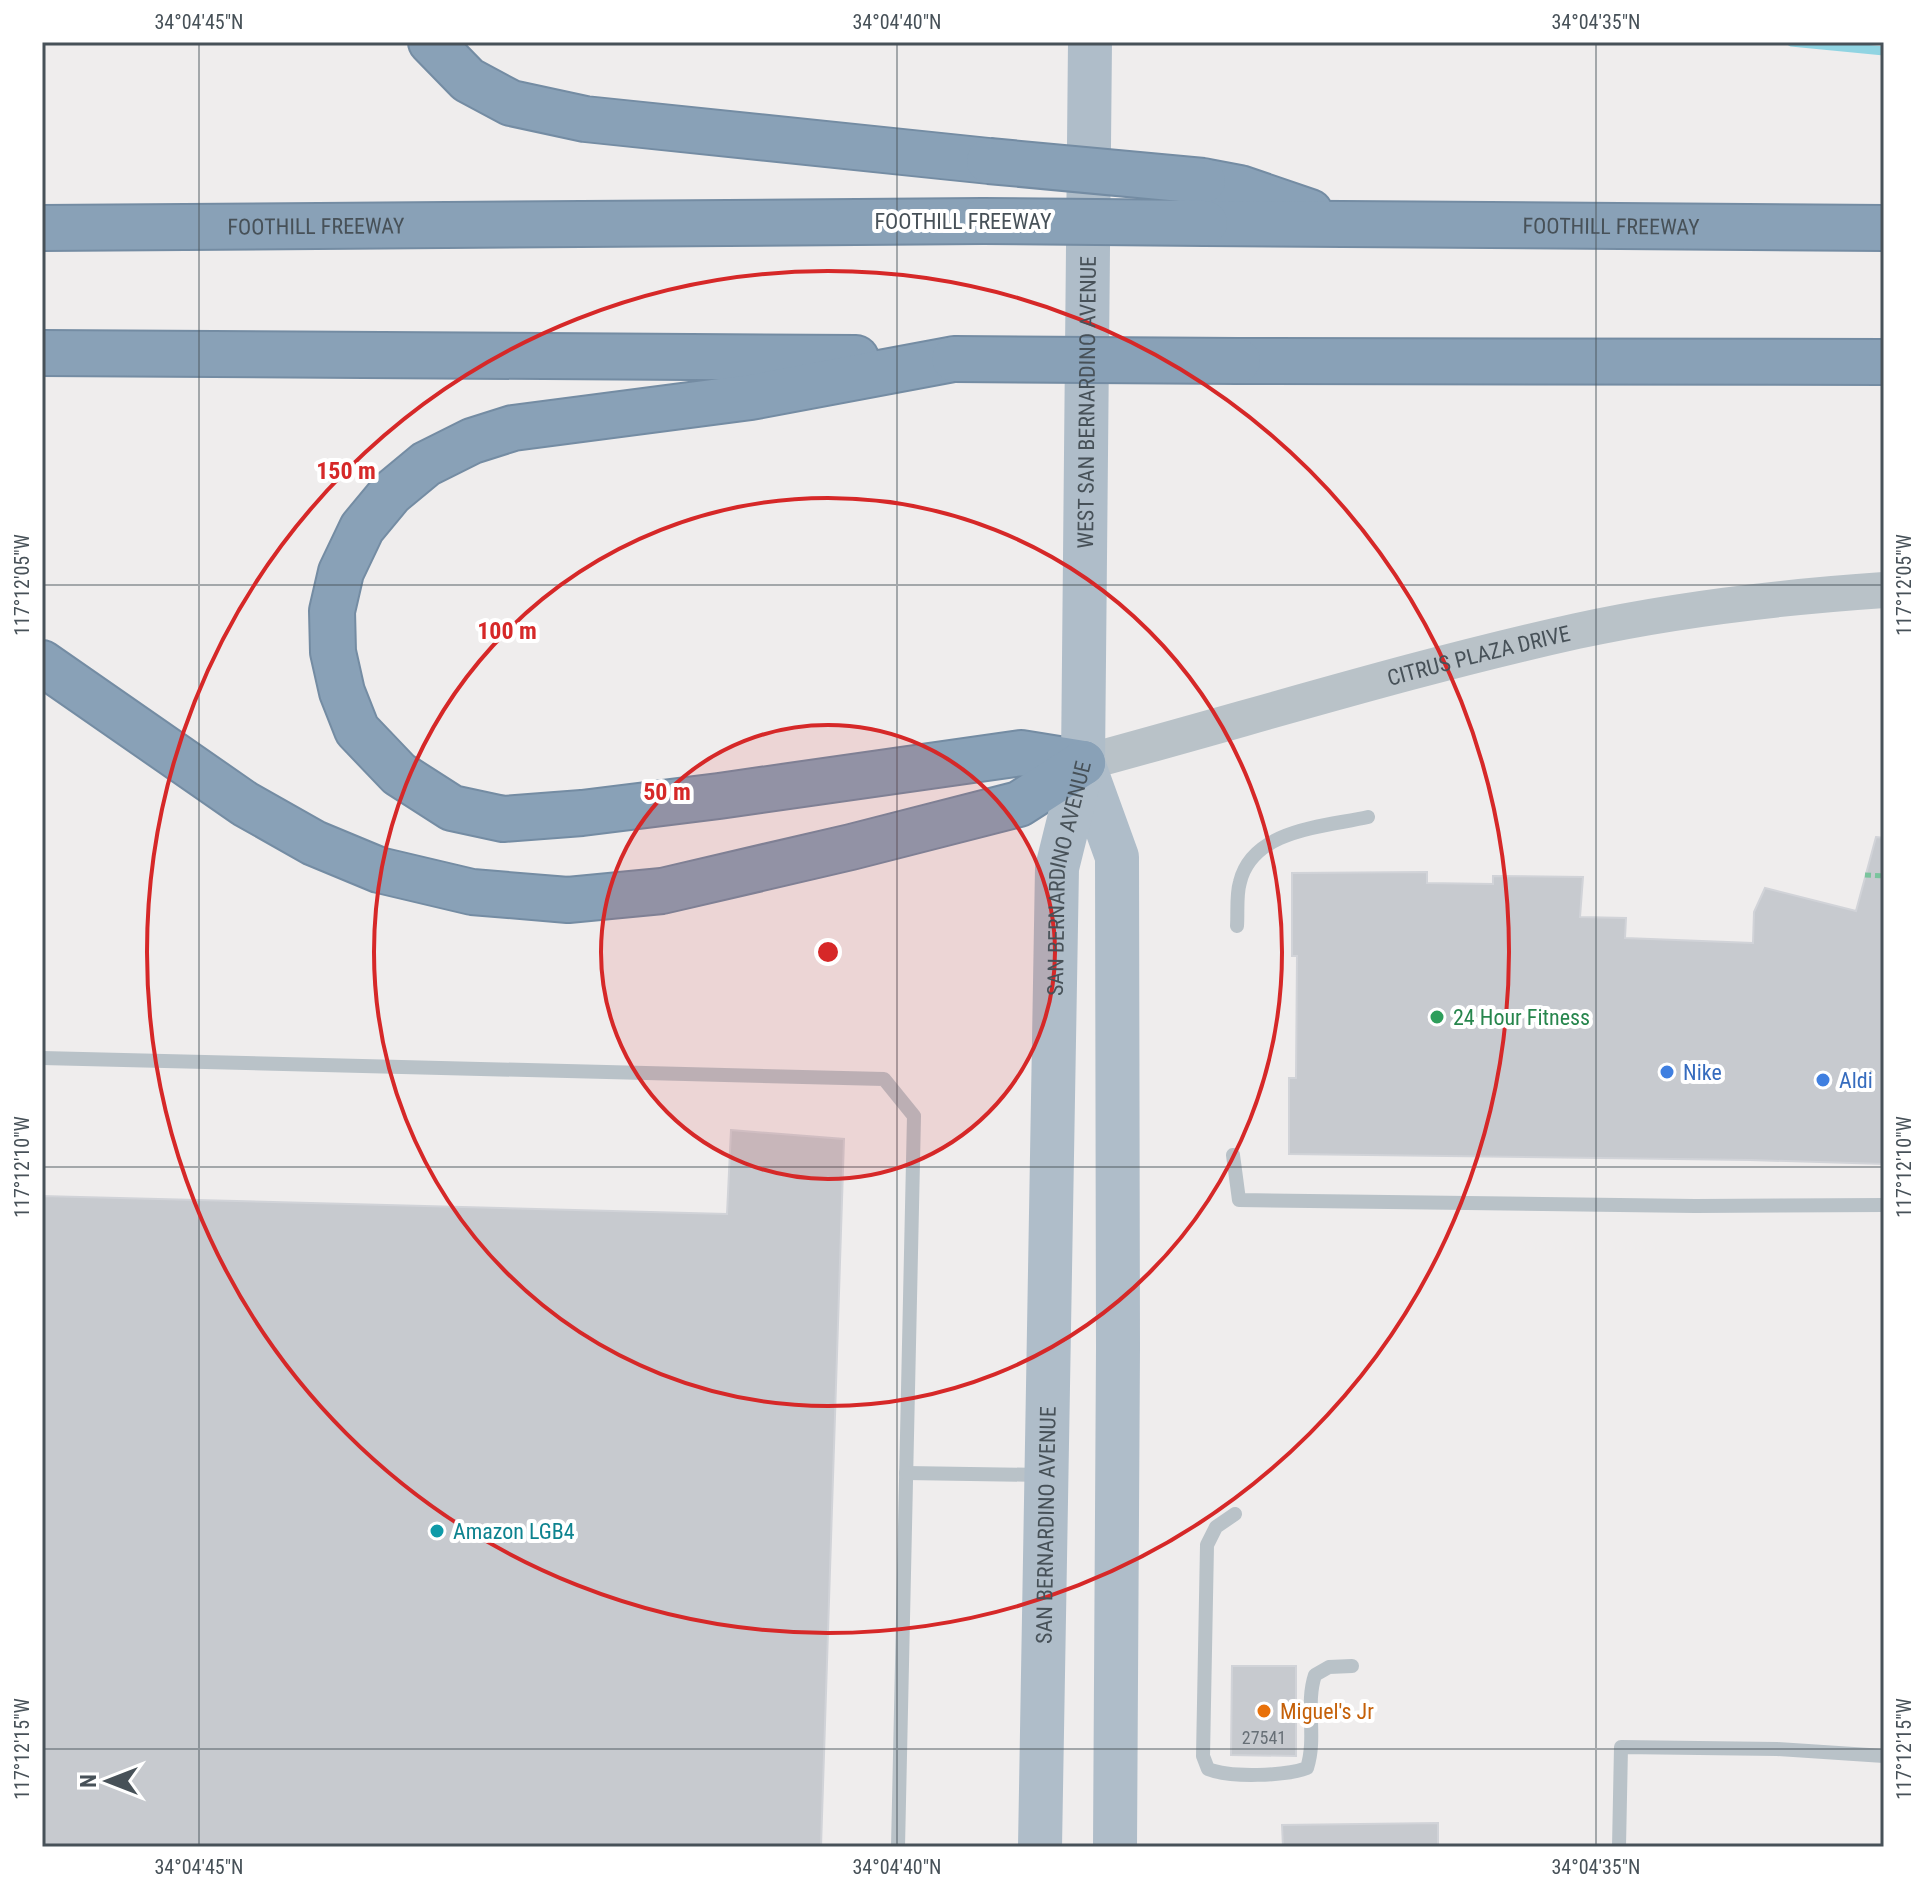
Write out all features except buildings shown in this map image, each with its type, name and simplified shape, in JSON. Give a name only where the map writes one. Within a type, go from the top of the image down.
[{"type":"highway","points":[[431,42],[468,80],[511,103],[585,119],[989,161],[1204,202]]},
{"type":"highway","name":"FOOTHILL FREEWAY","points":[[42,228],[983,221],[1204,202],[1346,224],[1884,228]]},
{"type":"highway","points":[[42,353],[1884,362]]},
{"type":"highway","points":[[954,359],[751,397],[513,428],[472,441],[426,464],[391,493],[362,528],[341,572],[332,611],[333,652],[342,692],[357,730],[399,774],[452,808],[503,819],[719,796],[1021,753],[1083,763]]},
{"type":"highway","points":[[42,663],[245,804],[314,843],[379,870],[472,892],[568,900],[662,891],[1019,804],[1083,763]]},
{"type":"main road","name":"WEST SAN BERNARDINO AVENUE","points":[[1083,763],[1090,42]]},
{"type":"main road","name":"SAN BERNARDINO AVENUE","points":[[1040,1847],[1057,868],[1083,763]]},
{"type":"main road","name":"SAN BERNARDINO AVENUE","points":[[1083,763],[1117,857],[1115,1847]]},
{"type":"street","name":"CITRUS PLAZA DRIVE","points":[[1083,763],[1578,631],[1784,597],[1884,590]]},
{"type":"lane","points":[[1237,926],[1240,882],[1253,854],[1282,836],[1368,817]]},
{"type":"lane","points":[[42,1058],[884,1079],[914,1116],[898,1847]]},
{"type":"lane","points":[[1233,1155],[1239,1200],[1695,1206],[1884,1205]]},
{"type":"lane","points":[[906,1473],[1045,1475]]},
{"type":"lane","points":[[1235,1514],[1216,1527],[1207,1545],[1203,1756],[1208,1769],[1220,1774],[1295,1772],[1307,1768],[1311,1754],[1310,1691],[1315,1675],[1329,1667],[1352,1666]]},
{"type":"lane","points":[[1619,1847],[1621,1747],[1777,1749],[1884,1756]]},
{"type":"path","points":[[1865,875],[1884,876]]},
{"type":"waterway","points":[[1791,42],[1884,51]]},
{"type":"place","name":"24 Hour Fitness","points":[[1437,1017]]},
{"type":"place","name":"Nike","points":[[1667,1072]]},
{"type":"place","name":"Aldi","points":[[1823,1080]]},
{"type":"place","name":"Amazon LGB4","points":[[437,1531]]},
{"type":"place","name":"Miguel's Jr","points":[[1264,1711]]}]
